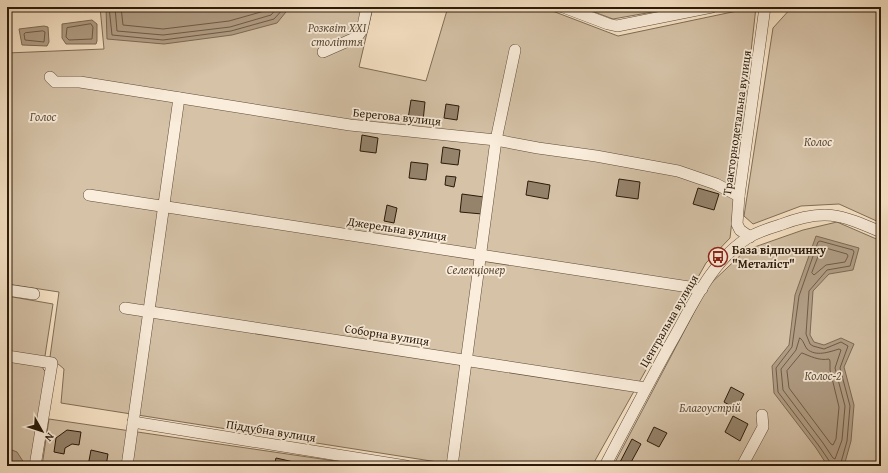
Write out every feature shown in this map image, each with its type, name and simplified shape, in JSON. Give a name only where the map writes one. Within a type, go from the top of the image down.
[{"type":"street","points":[[323,52],[357,36],[362,30],[367,7]]},
{"type":"street","points":[[563,7],[616,26],[712,7]]},
{"type":"street","name":"Тракторнодетальна вулиця","points":[[750,236],[740,230],[737,224],[739,196],[765,7]]},
{"type":"street","points":[[452,466],[496,140],[515,50]]},
{"type":"street","name":"Берегова вулиця","points":[[50,77],[55,82],[80,82],[350,125],[496,140],[538,148],[567,151],[678,171],[716,184],[739,196]]},
{"type":"street","points":[[127,466],[179,98]]},
{"type":"street","name":"Джерельна вулиця","points":[[89,195],[702,289]]},
{"type":"street","name":"Центральна вулиця","points":[[605,466],[646,388],[702,289],[714,270],[739,244],[750,236],[796,219],[816,214],[835,215],[853,220],[881,232]]},
{"type":"street","points":[[7,290],[34,294]]},
{"type":"street","name":"Соборна вулиця","points":[[125,308],[646,388]]},
{"type":"street","points":[[7,356],[52,362],[36,466]]},
{"type":"street","points":[[742,466],[763,427],[762,415]]},
{"type":"street","name":"Піддубна вулиця","points":[[133,422],[406,466]]},
{"type":"green space","name":"Селекціонер","points":[[100,7],[373,7],[359,67],[426,81],[448,7],[542,7],[618,36],[756,7],[730,238],[706,263],[592,466],[463,466],[61,403],[64,369],[50,357],[59,292],[7,284],[7,53],[104,49]]},
{"type":"green space","points":[[581,7],[681,7],[613,19]]},
{"type":"green space","name":"Колос","points":[[792,7],[881,7],[881,223],[839,204],[801,206],[753,224],[744,216],[773,28]]},
{"type":"green space","points":[[837,222],[881,241],[881,466],[613,466],[708,286],[746,250],[803,230]]},
{"type":"green space","points":[[7,296],[53,304],[43,369],[49,375],[33,466],[7,466]]},
{"type":"green space","points":[[49,419],[369,466],[42,466]]},
{"type":"water","points":[[106,7],[290,7],[277,23],[232,35],[164,44],[107,39]]},
{"type":"water","points":[[92,20],[97,24],[96,44],[66,44],[62,38],[62,24]]},
{"type":"water","points":[[44,26],[48,27],[49,42],[47,46],[22,45],[19,29]]},
{"type":"water","points":[[816,236],[859,248],[853,270],[829,274],[813,291],[810,335],[814,342],[824,345],[841,338],[854,344],[844,367],[854,405],[851,441],[844,466],[827,465],[816,448],[774,393],[772,366],[789,345],[795,295]]},
{"type":"water","points":[[7,448],[17,452],[26,466],[7,466]]},
{"type":"building","points":[[411,100],[425,102],[423,121],[408,119]]},
{"type":"building","points":[[446,104],[459,106],[457,120],[444,118]]},
{"type":"building","points":[[362,135],[378,138],[376,153],[360,151]]},
{"type":"building","points":[[443,147],[460,150],[458,165],[441,163]]},
{"type":"building","points":[[411,162],[428,164],[426,180],[409,178]]},
{"type":"building","points":[[446,176],[456,177],[454,187],[445,185]]},
{"type":"building","points":[[619,179],[640,182],[638,199],[616,196]]},
{"type":"building","points":[[528,181],[550,185],[548,199],[526,195]]},
{"type":"building","points":[[698,188],[719,194],[714,210],[693,204]]},
{"type":"building","points":[[462,194],[484,197],[482,214],[460,212]]},
{"type":"building","points":[[387,205],[397,208],[394,223],[384,221]]},
{"type":"building","points":[[731,387],[744,394],[736,409],[724,402]]},
{"type":"building","points":[[733,416],[748,424],[740,441],[725,432]]},
{"type":"building","points":[[654,427],[667,433],[659,447],[647,441]]},
{"type":"building","points":[[67,430],[81,432],[79,445],[72,444],[65,448],[64,454],[54,452],[56,438]]},
{"type":"building","points":[[632,439],[641,444],[629,466],[618,466]]},
{"type":"building","points":[[91,450],[108,454],[106,466],[88,466]]},
{"type":"building","points":[[276,458],[303,464],[302,466],[274,466]]},
{"type":"place","name":"База відпочинку \"Металіст\"","points":[[718,257]]},
{"type":"park label","name":"Розквіт XXI століття","points":[[337,35]]},
{"type":"park label","name":"Голос","points":[[43,117]]},
{"type":"park label","name":"Колос-2","points":[[823,376]]},
{"type":"park label","name":"Благоустрій","points":[[710,408]]}]
